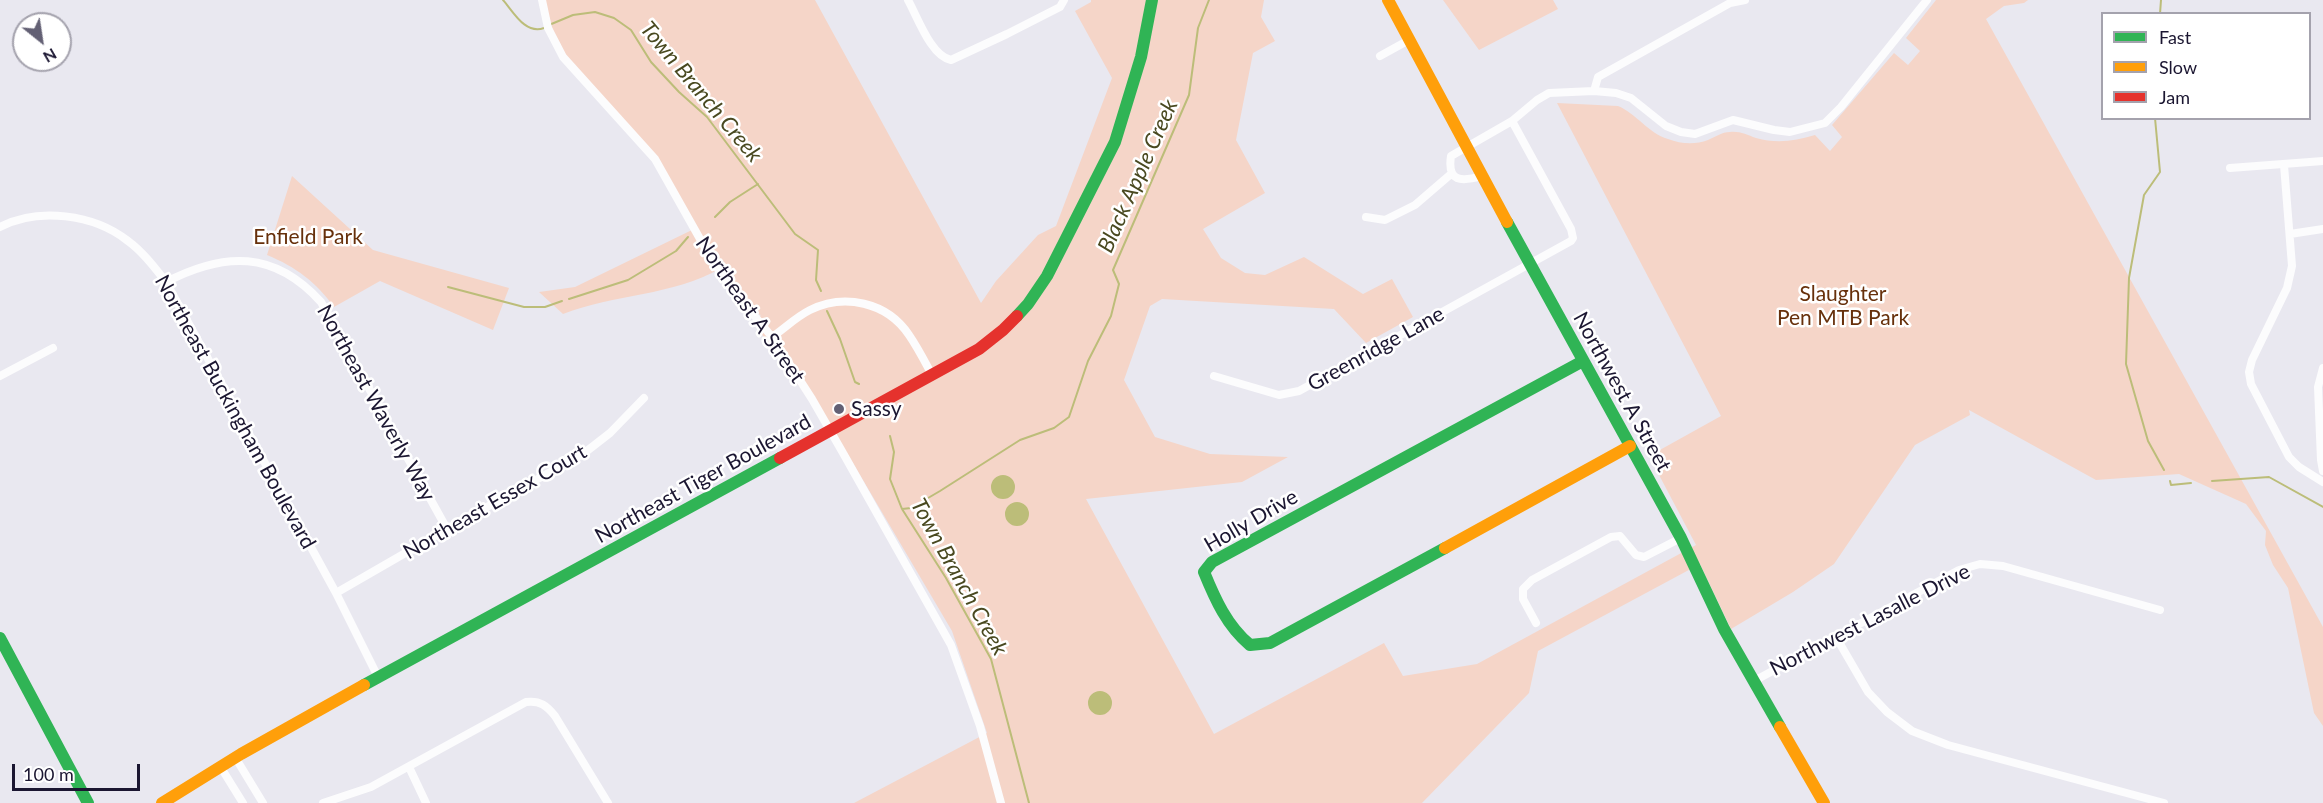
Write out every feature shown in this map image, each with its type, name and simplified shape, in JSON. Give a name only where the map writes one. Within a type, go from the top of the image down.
[{"type":"street","name":"Northeast A Street","points":[[542,0],[548,28],[563,57],[655,159],[713,262],[772,337],[818,408],[929,602],[951,645],[980,726],[1002,803]]},
{"type":"street","points":[[908,0],[934,49],[943,58],[951,60],[1060,7],[1064,0]]},
{"type":"street","name":"Northeast Tiger Boulevard","points":[[162,803],[235,757],[378,677],[979,349],[1003,330],[1028,304],[1047,276],[1115,142],[1141,57],[1152,0]]},
{"type":"street","name":"Northwest A Street","points":[[1388,0],[1529,263],[1681,538],[1724,629],[1824,803]]},
{"type":"street","points":[[1594,91],[1598,77],[1730,3],[1745,0]]},
{"type":"street","points":[[1482,176],[1460,180],[1451,174],[1449,166],[1451,156],[1512,121],[1549,93],[1594,91],[1616,93],[1631,98],[1666,126],[1695,134],[1733,120],[1790,132],[1825,123],[1841,107],[1927,0]]},
{"type":"street","points":[[1380,56],[1409,40]]},
{"type":"street","name":"Greenridge Lane","points":[[1214,376],[1279,395],[1299,391],[1571,241],[1573,233],[1512,121]]},
{"type":"street","points":[[2230,168],[2323,161]]},
{"type":"street","points":[[2284,165],[2292,266],[2287,288],[2252,360],[2249,372],[2251,384],[2289,457],[2298,467],[2323,482]]},
{"type":"street","points":[[1365,217],[1384,220],[1415,205],[1451,174]]},
{"type":"street","name":"Northeast Buckingham Boulevard","points":[[0,227],[31,218],[54,216],[83,220],[107,228],[128,241],[151,263],[166,282],[336,593],[378,677]]},
{"type":"street","points":[[2290,234],[2323,229]]},
{"type":"street","name":"Northeast Waverly Way","points":[[166,282],[209,263],[235,260],[287,273],[306,286],[322,304],[447,529]]},
{"type":"street","points":[[772,337],[813,309],[834,302],[866,303],[894,319],[908,333],[932,375]]},
{"type":"street","points":[[0,376],[53,348]]},
{"type":"street","name":"Holly Drive","points":[[1583,361],[1212,562],[1204,572],[1210,588],[1237,636],[1250,645],[1270,643],[1630,446]]},
{"type":"street","points":[[2323,368],[2318,387],[2320,460],[2323,471]]},
{"type":"street","name":"Northeast Essex Court","points":[[336,593],[583,454],[610,433],[644,398]]},
{"type":"street","points":[[1536,623],[1523,599],[1523,589],[1532,580],[1611,537],[1620,536],[1636,555],[1644,557],[1681,538]]},
{"type":"street","name":"Northwest Lasalle Drive","points":[[1754,681],[1959,570],[1980,564],[2003,566],[2160,610]]},
{"type":"street","points":[[1836,637],[1868,692],[1887,712],[1912,731],[1948,745],[2164,803]]},
{"type":"street","points":[[0,638],[88,803]]},
{"type":"street","points":[[323,803],[371,787],[526,702],[539,702],[548,707],[555,716],[608,803]]},
{"type":"street","points":[[235,757],[263,803]]},
{"type":"street","points":[[220,766],[243,803]]},
{"type":"street","points":[[409,767],[426,803]]},
{"type":"green space","name":"Slaughter Pen MTB Park","points":[[544,0],[815,0],[981,303],[996,281],[1038,235],[1056,226],[1112,78],[1075,11],[1091,0],[1264,0],[1261,17],[1275,41],[1253,53],[1236,140],[1265,193],[1203,229],[1221,258],[1245,273],[1265,275],[1304,257],[1363,294],[1392,279],[1413,317],[1366,343],[1334,309],[1162,299],[1150,306],[1124,380],[1155,437],[1210,454],[1288,457],[1242,482],[1086,499],[1214,734],[1384,643],[1403,676],[1477,664],[1696,545],[1649,456],[1721,416],[1557,103],[1618,106],[1654,132],[1678,142],[1698,143],[1730,132],[1779,141],[1815,135],[1830,151],[1842,137],[1832,125],[1894,53],[1908,65],[1920,51],[1906,38],[1936,0],[2028,0],[2024,3],[2004,6],[1986,19],[2323,627],[2323,726],[2314,713],[2288,588],[2273,565],[2265,545],[2266,531],[2246,504],[2179,474],[2096,480],[1969,410],[1970,415],[1915,445],[1834,564],[1731,629],[1700,564],[1538,651],[1529,693],[1422,803],[854,803],[987,733],[952,631],[847,453],[753,322],[761,315],[754,313],[721,268],[703,277],[663,290],[602,302],[563,314],[539,292],[575,287],[694,229],[654,159],[558,47]]},
{"type":"green space","points":[[1443,0],[1553,0],[1558,9],[1479,50]]},
{"type":"green space","name":"Enfield Park","points":[[292,176],[373,250],[509,288],[493,330],[380,281],[334,307],[305,276],[267,255]]},
{"type":"shaded area","points":[[1003,475],[1008,476],[1014,482],[1014,492],[1008,498],[1003,499],[998,498],[992,492],[991,487],[992,482],[998,476]]},
{"type":"shaded area","points":[[1017,502],[1022,503],[1028,509],[1028,519],[1022,525],[1017,526],[1012,525],[1006,519],[1005,514],[1006,509],[1012,503]]},
{"type":"shaded area","points":[[1100,691],[1105,692],[1111,698],[1111,708],[1105,714],[1100,715],[1095,714],[1089,708],[1088,703],[1089,698],[1095,692]]},
{"type":"waterway","name":"Town Branch Creek","points":[[503,0],[525,25],[537,29],[544,28]]},
{"type":"waterway","name":"Black Apple Creek","points":[[902,509],[911,508],[1020,440],[1054,428],[1069,417],[1088,361],[1111,316],[1119,284],[1113,270],[1189,95],[1198,28],[1209,0]]},
{"type":"waterway","points":[[2160,12],[2161,0]]},
{"type":"waterway","name":"Town Branch Creek","points":[[549,25],[573,15],[595,12],[614,18],[631,30],[651,62],[707,117],[795,234],[818,250],[816,280],[821,291]]},
{"type":"waterway","points":[[2155,120],[2160,172],[2144,195],[2129,278],[2126,364],[2148,441],[2164,470]]},
{"type":"waterway","points":[[715,217],[730,202],[758,184]]},
{"type":"waterway","points":[[569,299],[628,280],[676,251],[688,237]]},
{"type":"waterway","points":[[448,287],[524,307],[545,307],[562,301]]},
{"type":"waterway","name":"Town Branch Creek","points":[[827,311],[840,339],[855,382],[859,384]]},
{"type":"waterway","name":"Town Branch Creek","points":[[890,436],[894,452],[890,479],[902,509],[946,578],[991,659],[1029,803]]},
{"type":"waterway","points":[[2212,481],[2269,477],[2323,507]]},
{"type":"waterway","points":[[2170,481],[2171,485],[2191,483]]},
{"type":"traffic: fast","points":[[1017,316],[1047,276],[1115,142],[1141,57],[1152,0]]},
{"type":"traffic: fast","points":[[1507,222],[1681,538],[1724,629],[1780,727]]},
{"type":"traffic: fast","points":[[1445,548],[1270,643],[1250,645],[1228,621],[1204,572],[1212,562],[1583,361]]},
{"type":"traffic: fast","points":[[364,685],[780,458]]},
{"type":"traffic: fast","points":[[0,638],[88,803]]},
{"type":"traffic: slow","points":[[1388,0],[1507,222]]},
{"type":"traffic: slow","points":[[1445,548],[1630,446]]},
{"type":"traffic: slow","points":[[162,803],[241,754],[364,685]]},
{"type":"traffic: slow","points":[[1780,727],[1824,803]]},
{"type":"traffic: jam","points":[[780,458],[979,349],[1017,316]]},
{"type":"place","name":"Sassy","points":[[839,409]]}]
